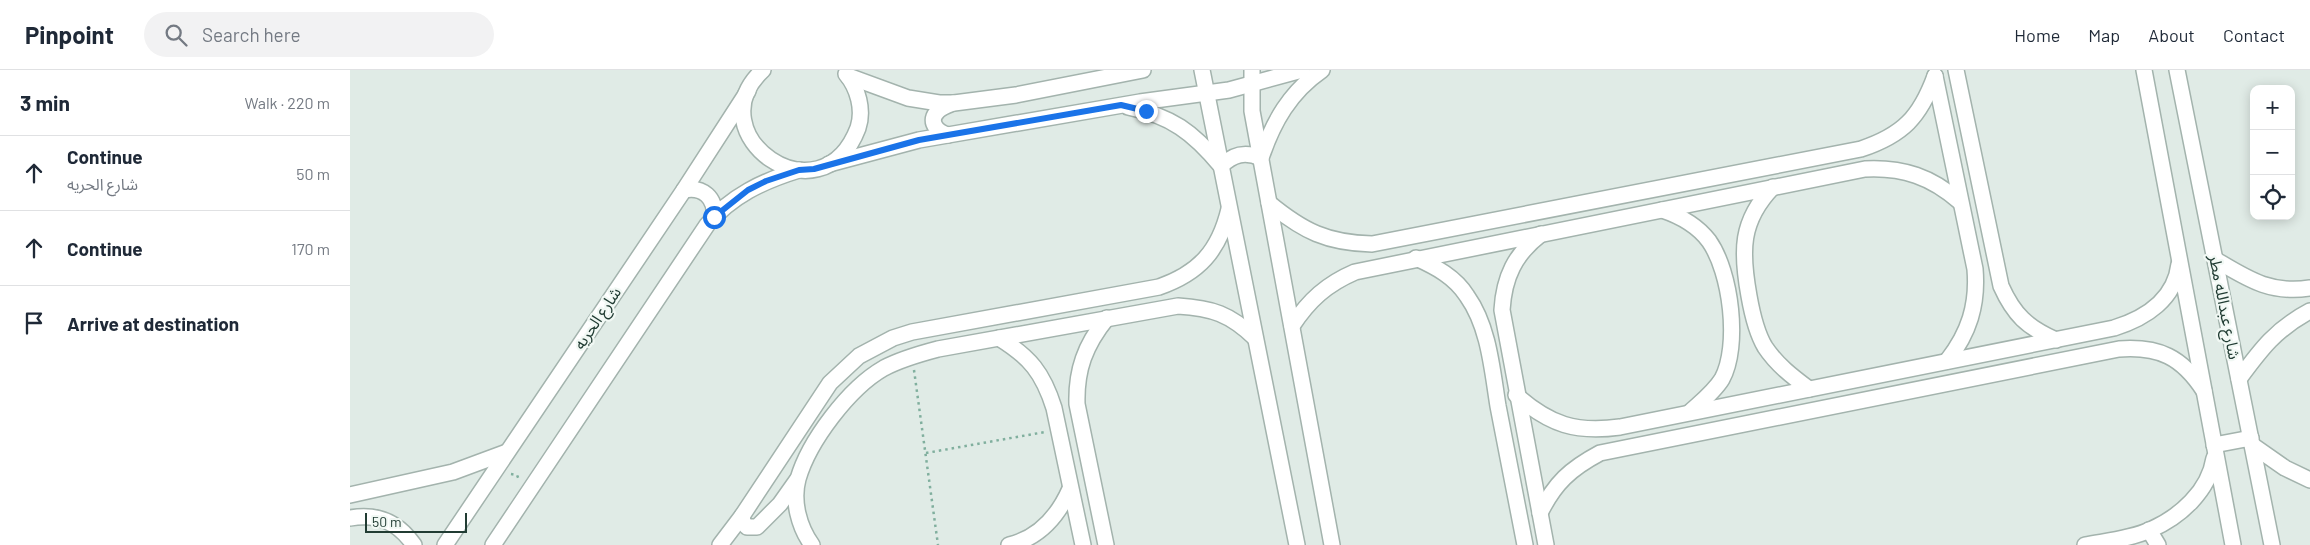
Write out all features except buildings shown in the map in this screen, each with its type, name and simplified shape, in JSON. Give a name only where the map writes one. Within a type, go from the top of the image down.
[{"type":"street","points":[[844,73],[908,98],[939,103],[954,103],[1016,95],[1143,70]]},
{"type":"street","points":[[1202,70],[1297,545]]},
{"type":"street","points":[[759,72],[748,91],[744,106],[744,122],[749,137],[757,150],[769,160],[783,167],[799,170],[814,169],[910,142],[1121,105],[1207,94],[1251,77],[1302,70]]},
{"type":"street","points":[[1261,158],[1269,134],[1280,113],[1295,93],[1322,70]]},
{"type":"street","points":[[1956,70],[1996,265],[2009,303],[2022,319],[2038,331],[2056,340]]},
{"type":"street","points":[[2144,70],[2233,545]]},
{"type":"street","name":"شارع عبدالله مطر","points":[[2177,70],[2272,545]]},
{"type":"street","points":[[829,164],[843,154],[853,140],[859,124],[860,107],[856,91],[844,73]]},
{"type":"street","points":[[1269,203],[1306,230],[1327,239],[1349,243],[1372,244],[1861,149],[1882,142],[1894,135],[1915,116],[1927,98],[1934,73]]},
{"type":"street","points":[[1934,73],[1975,270],[1975,303],[1972,319],[1957,348],[1946,361]]},
{"type":"street","points":[[1251,77],[1252,111],[1332,545]]},
{"type":"street","name":"شارع الحريه","points":[[445,545],[684,190],[748,91]]},
{"type":"street","points":[[948,135],[938,131],[933,123],[933,118],[938,110],[954,103]]},
{"type":"street","points":[[1121,105],[1166,118],[1186,130],[1205,146],[1221,166]]},
{"type":"street","points":[[1861,149],[1867,156],[1865,169]]},
{"type":"street","points":[[1221,166],[1235,156],[1244,154],[1261,158]]},
{"type":"street","points":[[1292,326],[1304,308],[1324,288],[1355,272],[1376,266],[1865,169],[1885,168],[1920,176],[1945,188],[1960,202]]},
{"type":"street","points":[[493,545],[694,243],[714,217],[748,190],[766,181],[799,170]]},
{"type":"street","points":[[1773,187],[1760,200],[1751,217],[1745,235],[1743,255],[1756,327],[1764,346],[1776,362],[1809,389]]},
{"type":"street","points":[[684,190],[698,189],[710,197],[714,217]]},
{"type":"street","points":[[720,545],[742,516],[830,383],[859,356],[893,338],[932,328],[1141,291],[1176,281],[1192,272],[1211,252],[1225,227],[1229,209]]},
{"type":"street","points":[[1660,210],[1679,216],[1696,227],[1709,242],[1718,260],[1730,308],[1732,332],[1730,356],[1722,378],[1707,398],[1688,413]]},
{"type":"street","points":[[1543,233],[1516,258],[1508,274],[1503,292],[1502,310],[1516,395],[1546,545]]},
{"type":"street","points":[[1372,244],[1369,253],[1372,263],[1376,266]]},
{"type":"street","points":[[1718,260],[1732,252],[1743,255]]},
{"type":"street","points":[[1416,258],[1435,267],[1452,279],[1467,295],[1478,313],[1489,355],[1524,545]]},
{"type":"street","points":[[2216,260],[2260,285],[2291,290],[2310,288]]},
{"type":"street","points":[[1516,395],[1533,410],[1553,422],[1575,428],[1597,430],[1688,413],[2114,328],[2138,319],[2158,305],[2177,278],[2179,264]]},
{"type":"street","points":[[1975,270],[1986,271],[1996,265]]},
{"type":"street","points":[[1176,281],[1181,293],[1178,306]]},
{"type":"street","points":[[742,516],[744,525],[750,528],[757,527],[780,504],[798,480],[819,437],[849,398],[867,380],[883,369],[912,356],[999,338],[1178,306],[1200,307],[1221,313],[1240,323],[1256,338]]},
{"type":"street","points":[[2239,379],[2277,332],[2310,311]]},
{"type":"street","points":[[1106,545],[1077,404],[1077,385],[1079,367],[1090,341],[1107,318]]},
{"type":"street","points":[[1732,332],[1742,335],[1756,327]]},
{"type":"street","points":[[2114,328],[2121,335],[2122,340],[2119,349]]},
{"type":"street","points":[[999,338],[1015,348],[1034,367],[1048,391],[1054,408],[1083,545]]},
{"type":"street","points":[[1540,513],[1550,494],[1564,476],[1581,463],[1600,453],[2119,349],[2135,348],[2166,355],[2193,374],[2204,391]]},
{"type":"street","points":[[1489,355],[1498,350],[1508,352]]},
{"type":"street","points":[[1054,408],[1061,402],[1077,404]]},
{"type":"street","points":[[1597,430],[1593,442],[1600,453]]},
{"type":"street","points":[[2215,448],[2252,441],[2285,468],[2310,480]]},
{"type":"street","points":[[2085,545],[2149,530],[2169,520],[2186,507],[2201,490],[2212,471],[2215,448]]},
{"type":"street","points":[[350,495],[453,472],[506,452]]},
{"type":"street","points":[[798,480],[796,500],[799,519],[812,545]]},
{"type":"street","points":[[1013,545],[1033,535],[1049,523],[1062,507],[1070,489]]},
{"type":"street","points":[[350,518],[363,516],[379,518],[394,523],[406,533],[414,545]]},
{"type":"street","points":[[2149,530],[2158,545]]},
{"type":"path","points":[[912,356],[938,545]]},
{"type":"path","points":[[926,453],[1058,430]]},
{"type":"path","points":[[508,476],[512,474],[517,475],[519,483]]},
{"type":"route","points":[[714,217],[748,190],[766,181],[799,170],[814,169],[919,140],[1121,105],[1146,111]]}]
